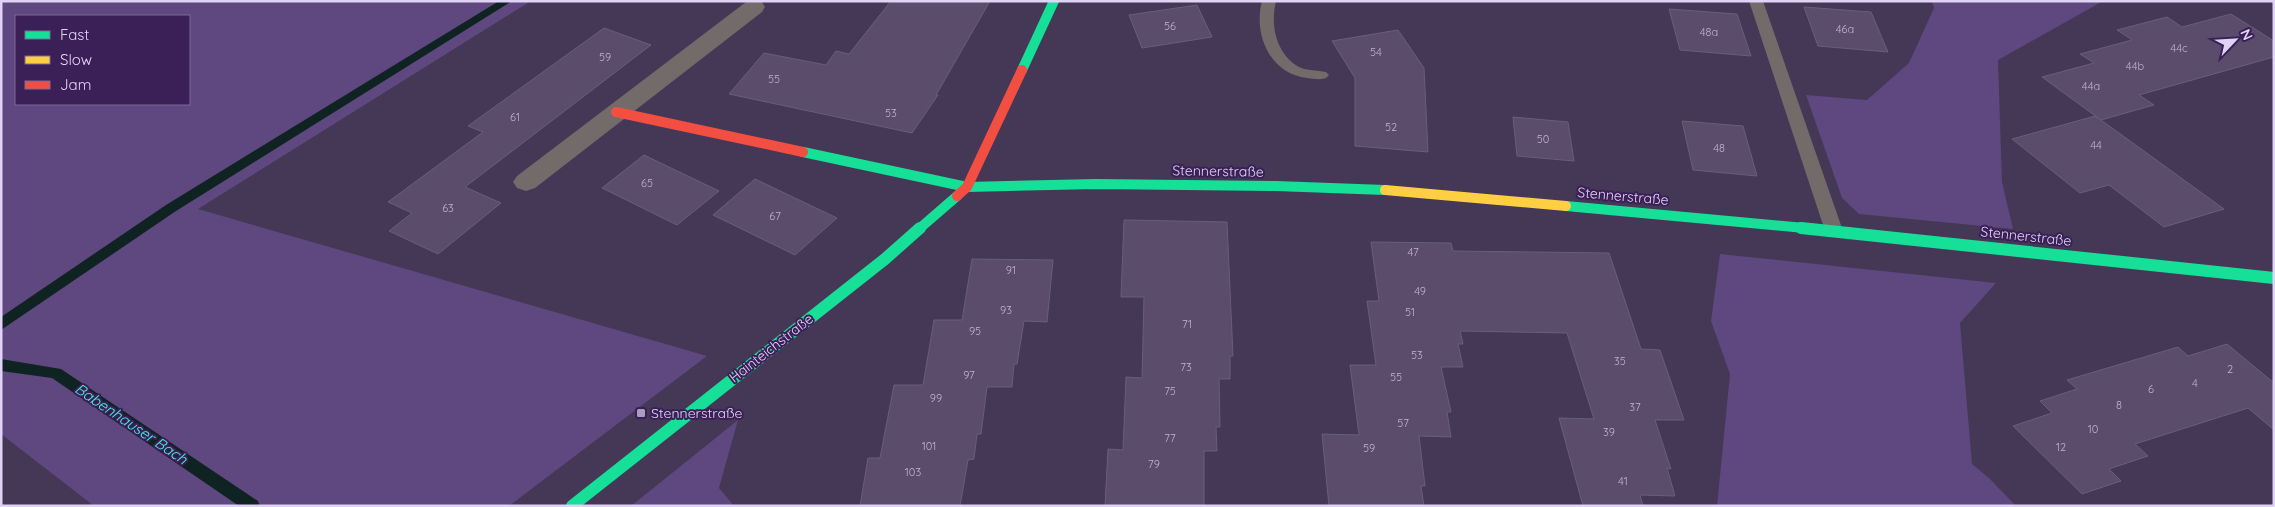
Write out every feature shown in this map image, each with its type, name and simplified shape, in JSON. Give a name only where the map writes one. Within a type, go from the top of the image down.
[{"type":"street","name":"Hainteichstraße","points":[[572,506],[885,259],[966,187],[1054,1]]},
{"type":"street","points":[[526,182],[754,7]]},
{"type":"street","points":[[616,112],[966,187]]},
{"type":"street","name":"Stennerstraße","points":[[966,187],[1276,186],[1403,191],[1834,231],[2274,278]]},
{"type":"lane","points":[[1268,1],[1264,14],[1265,27],[1279,56],[1294,70],[1321,75]]},
{"type":"lane","points":[[1756,1],[1834,231]]},
{"type":"shaded area","points":[[1,1],[531,1],[198,209],[707,356],[509,506],[94,506],[1,434]]},
{"type":"shaded area","points":[[1932,1],[2103,1],[1998,60],[2002,182],[2013,229],[1859,214],[1842,198],[1806,95],[1867,100],[1909,63],[1934,8]]},
{"type":"shaded area","points":[[1720,254],[1996,283],[1960,323],[1972,464],[1989,478],[2016,506],[1717,506],[1730,374],[1711,321]]},
{"type":"shaded area","points":[[738,420],[719,488],[734,506],[631,506]]},
{"type":"building","points":[[891,1],[990,1],[936,95],[938,95],[912,133],[729,94],[764,53],[826,65],[836,51],[849,54]]},
{"type":"building","points":[[1197,5],[1212,37],[1142,48],[1129,15]]},
{"type":"building","points":[[1804,7],[1871,12],[1888,52],[1818,46]]},
{"type":"building","points":[[1669,9],[1737,14],[1751,56],[1680,50]]},
{"type":"building","points":[[2231,14],[2274,41],[2274,57],[2139,95],[2154,105],[2101,120],[2042,77],[2094,63],[2080,54],[2132,40],[2117,30],[2167,17],[2182,27]]},
{"type":"building","points":[[604,28],[651,45],[465,187],[501,203],[438,254],[389,231],[412,213],[388,202],[483,132],[468,126]]},
{"type":"building","points":[[1398,30],[1424,68],[1428,152],[1355,146],[1355,78],[1332,41]]},
{"type":"building","points":[[2095,116],[2224,209],[2164,227],[2109,185],[2080,193],[2012,139]]},
{"type":"building","points":[[1513,117],[1568,122],[1574,161],[1517,156]]},
{"type":"building","points":[[1682,121],[1743,126],[1757,176],[1693,170]]},
{"type":"building","points":[[644,155],[719,191],[677,225],[602,188]]},
{"type":"building","points":[[755,179],[837,218],[795,255],[713,215]]},
{"type":"building","points":[[1124,220],[1227,222],[1233,356],[1230,356],[1230,379],[1219,379],[1220,427],[1216,427],[1217,451],[1204,451],[1204,506],[1105,506],[1108,449],[1123,450],[1126,377],[1142,378],[1144,297],[1121,297]]},
{"type":"building","points":[[1371,242],[1451,243],[1453,251],[1609,253],[1641,349],[1660,350],[1684,420],[1655,420],[1671,469],[1667,468],[1675,496],[1640,495],[1643,506],[1583,506],[1559,418],[1594,419],[1567,333],[1460,331],[1463,344],[1458,344],[1463,367],[1441,367],[1451,412],[1447,412],[1451,437],[1419,436],[1425,486],[1421,486],[1424,506],[1329,506],[1322,434],[1359,435],[1350,365],[1376,365],[1367,301],[1379,301]]},
{"type":"building","points":[[972,259],[1053,260],[1047,322],[1024,321],[1017,364],[1014,364],[1012,387],[987,387],[981,434],[977,434],[974,459],[968,460],[960,506],[860,506],[868,458],[880,458],[894,385],[923,385],[934,320],[962,320]]},
{"type":"building","points":[[2227,344],[2274,383],[2274,430],[2248,408],[2135,444],[2148,456],[2109,469],[2121,481],[2082,494],[2013,426],[2052,413],[2040,401],[2077,389],[2067,380],[2178,347],[2188,356]]},
{"type":"waterway","points":[[1,325],[171,208],[507,1]]},
{"type":"waterway","name":"Babenhauser Bach","points":[[1,365],[56,373],[252,506]]},
{"type":"traffic: fast","points":[[1022,70],[1054,1]]},
{"type":"traffic: fast","points":[[803,152],[967,187],[1096,184],[1276,186],[1385,190]]},
{"type":"traffic: fast","points":[[572,506],[885,259],[957,196]]},
{"type":"traffic: fast","points":[[1566,206],[1863,234],[2274,278]]},
{"type":"traffic: slow","points":[[1385,190],[1566,206]]},
{"type":"traffic: jam","points":[[957,196],[967,187],[1022,70]]},
{"type":"traffic: jam","points":[[616,112],[803,152]]},
{"type":"place","name":"Stennerstraße","points":[[641,413]]}]
